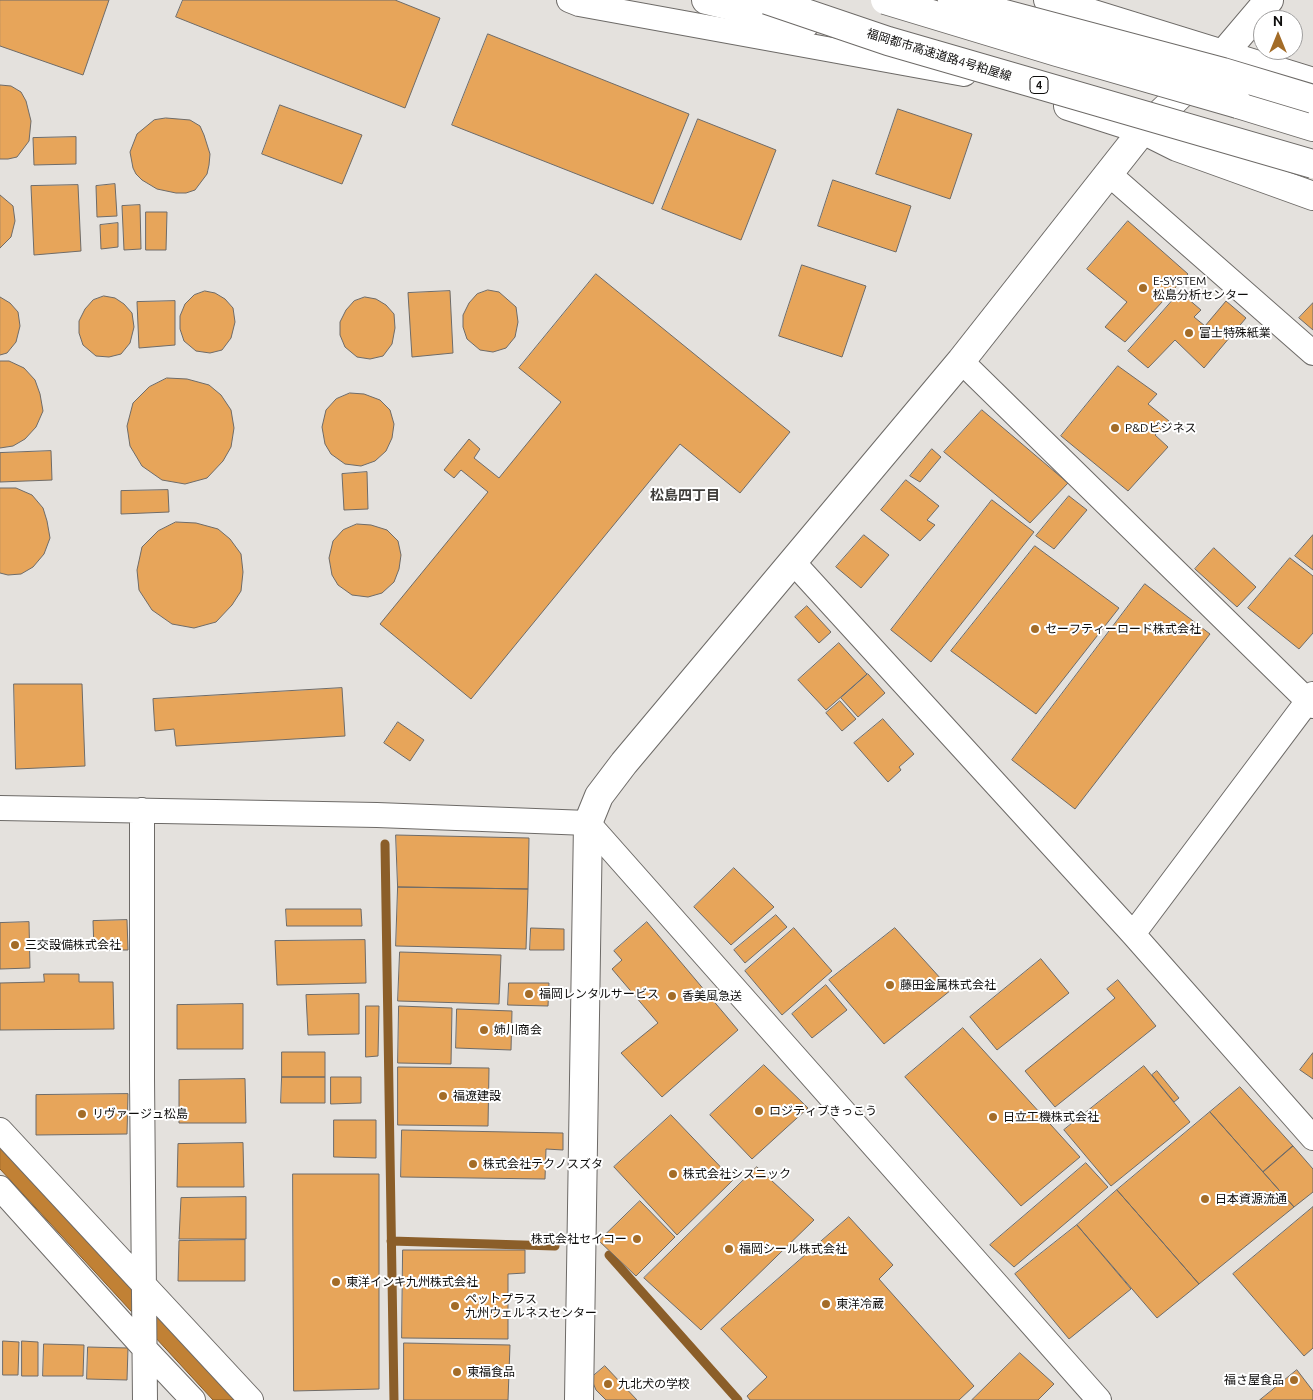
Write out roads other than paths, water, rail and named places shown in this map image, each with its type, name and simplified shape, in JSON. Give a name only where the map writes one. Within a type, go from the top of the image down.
[{"type":"main road","points":[[706,0],[798,22],[973,76],[1145,123],[1313,175]]},
{"type":"main road","name":"福岡都市高速道路4号粕屋線","points":[[768,0],[897,44],[1145,123],[1313,164]]},
{"type":"main road","points":[[885,0],[1313,127]]},
{"type":"main road","points":[[952,0],[1223,72],[1313,99]]},
{"type":"main road","points":[[1048,0],[1313,82]]},
{"type":"main road","points":[[579,1400],[588,823],[599,796],[624,763],[961,361],[1109,174],[1145,123],[1224,53],[1269,0]]},
{"type":"main road","points":[[1145,123],[1177,147],[1313,196]]},
{"type":"street","points":[[574,2],[973,76]]},
{"type":"street","points":[[1109,174],[1313,353]]},
{"type":"street","points":[[961,361],[1311,700],[1133,934]]},
{"type":"street","points":[[793,562],[1133,934],[1313,1138]]},
{"type":"street","points":[[0,808],[377,815],[588,823],[1099,1400]]},
{"type":"street","points":[[142,810],[145,1400]]},
{"type":"street","points":[[0,1130],[251,1400]]},
{"type":"street","points":[[0,1188],[193,1400]]},
{"type":"waterway","points":[[385,844],[394,1400]]},
{"type":"waterway","points":[[391,1241],[555,1246]]},
{"type":"waterway","points":[[609,1255],[738,1400]]},
{"type":"place","name":"E-SYSTEM 松島分析センター","points":[[1143,288]]},
{"type":"place","name":"富士特殊紙業","points":[[1189,333]]},
{"type":"place","name":"P&Dビジネス","points":[[1115,428]]},
{"type":"place","name":"セーフティーロード株式会社","points":[[1035,629]]},
{"type":"place","name":"三交設備株式会社","points":[[15,945]]},
{"type":"place","name":"藤田金属株式会社","points":[[890,985]]},
{"type":"place","name":"福岡レンタルサービス","points":[[529,994]]},
{"type":"place","name":"香美風急送","points":[[672,996]]},
{"type":"place","name":"姉川商会","points":[[484,1030]]},
{"type":"place","name":"福遼建設","points":[[443,1096]]},
{"type":"place","name":"ロジティブきっこう","points":[[759,1111]]},
{"type":"place","name":"リヴァージュ松島","points":[[82,1114]]},
{"type":"place","name":"日立工機株式会社","points":[[993,1117]]},
{"type":"place","name":"株式会社テクノスズタ","points":[[473,1164]]},
{"type":"place","name":"株式会社シスニック","points":[[673,1174]]},
{"type":"place","name":"日本資源流通","points":[[1205,1199]]},
{"type":"place","name":"株式会社セイコー","points":[[637,1239]]},
{"type":"place","name":"福岡シール株式会社","points":[[729,1249]]},
{"type":"place","name":"東洋インキ九州株式会社","points":[[336,1282]]},
{"type":"place","name":"東洋冷蔵","points":[[826,1304]]},
{"type":"place","name":"ペットプラス 九州ウェルネスセンター","points":[[455,1306]]},
{"type":"place","name":"東福食品","points":[[457,1372]]},
{"type":"place","name":"福さ屋食品","points":[[1294,1380]]},
{"type":"place","name":"九北犬の学校","points":[[608,1384]]},
{"type":"district","name":"松島四丁目","points":[[685,495]]}]
